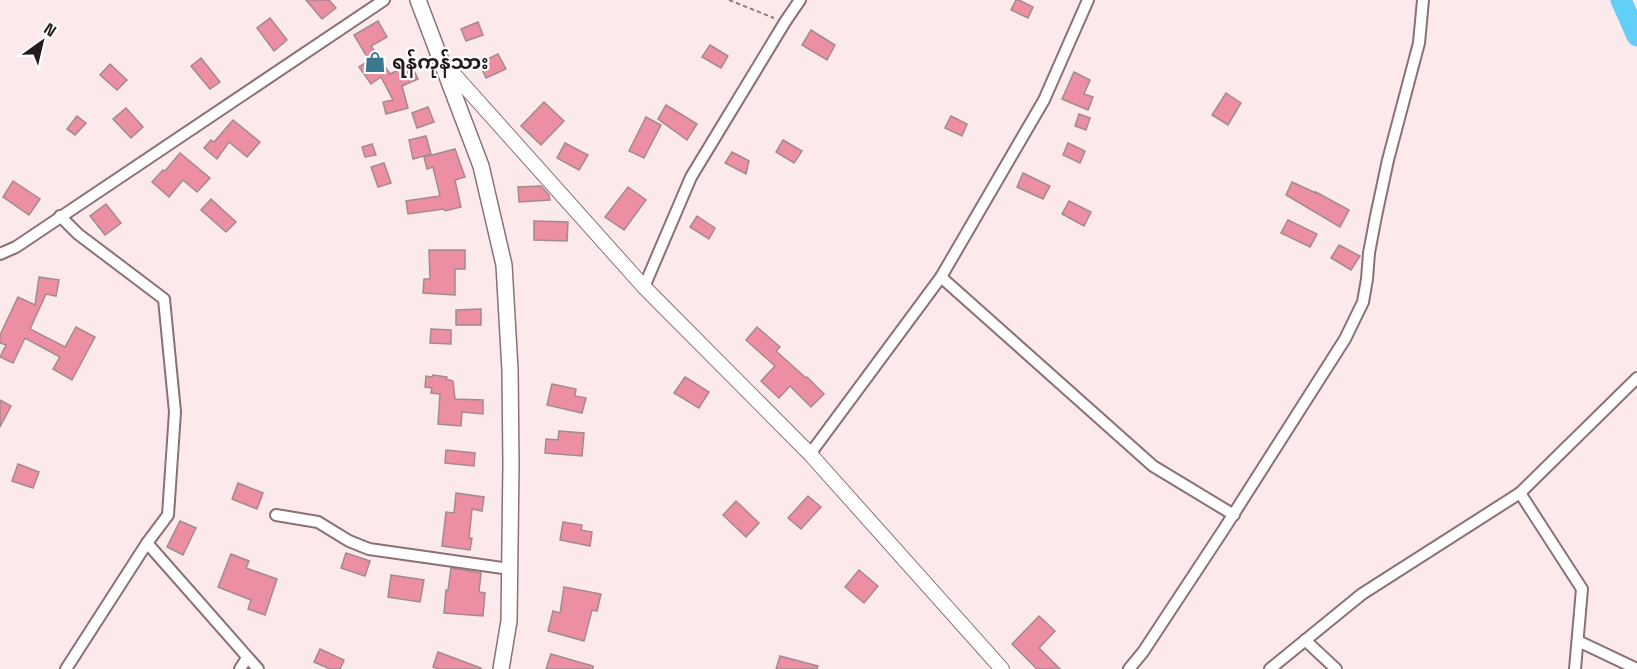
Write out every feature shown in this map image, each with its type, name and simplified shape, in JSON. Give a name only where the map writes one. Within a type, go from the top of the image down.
[{"type":"main road","points":[[421,1],[438,57],[481,166],[504,265],[510,370],[511,476],[509,621],[501,669]]},
{"type":"street","points":[[0,254],[16,247],[384,0]]},
{"type":"street","points":[[644,287],[691,177],[800,0]]},
{"type":"street","points":[[810,454],[940,277],[1044,100],[1088,0]]},
{"type":"street","points":[[1129,669],[1143,652],[1234,515],[1345,339],[1363,302],[1369,253],[1388,160],[1419,43],[1423,0]]},
{"type":"street","points":[[438,57],[644,287],[810,454],[1002,669]]},
{"type":"street","points":[[60,216],[78,234],[164,299],[175,412],[168,515],[147,543],[66,669]]},
{"type":"street","points":[[940,277],[1153,466],[1234,515]]},
{"type":"street","points":[[1270,669],[1362,594],[1520,493],[1637,378]]},
{"type":"street","points":[[1520,493],[1582,589],[1575,669]]},
{"type":"street","points":[[276,515],[318,522],[349,541],[369,549],[510,569]]},
{"type":"street","points":[[147,543],[258,669]]},
{"type":"street","points":[[1305,640],[1336,669]]},
{"type":"street","points":[[1578,641],[1637,669]]},
{"type":"street","points":[[240,669],[247,658]]},
{"type":"path","points":[[729,0],[785,22]]},
{"type":"building","points":[[306,0],[329,0],[336,8],[322,19]]},
{"type":"building","points":[[1016,0],[1033,7],[1028,18],[1011,10]]},
{"type":"building","points":[[270,18],[287,40],[274,51],[257,28]]},
{"type":"building","points":[[378,21],[387,37],[371,46],[390,74],[411,64],[418,79],[402,86],[408,108],[386,114],[383,102],[393,100],[381,77],[371,84],[359,67],[369,60],[354,35]]},
{"type":"building","points":[[478,22],[483,35],[466,41],[461,29]]},
{"type":"building","points":[[811,30],[835,45],[827,60],[802,45]]},
{"type":"building","points":[[710,45],[728,56],[721,68],[702,57]]},
{"type":"building","points":[[498,54],[506,69],[486,78],[479,63]]},
{"type":"building","points":[[201,58],[220,82],[210,89],[191,66]]},
{"type":"building","points":[[110,64],[127,80],[117,90],[100,75]]},
{"type":"building","points":[[1074,72],[1090,80],[1084,94],[1093,97],[1088,110],[1062,99]]},
{"type":"building","points":[[1226,93],[1241,103],[1228,125],[1212,115]]},
{"type":"building","points":[[544,102],[564,121],[541,145],[521,126]]},
{"type":"building","points":[[666,105],[697,124],[687,140],[658,119]]},
{"type":"building","points":[[428,107],[434,122],[417,128],[412,113]]},
{"type":"building","points":[[126,108],[143,127],[131,138],[113,119]]},
{"type":"building","points":[[1079,114],[1090,118],[1086,130],[1075,126]]},
{"type":"building","points":[[77,116],[86,123],[75,135],[67,129]]},
{"type":"building","points":[[951,116],[967,124],[962,136],[945,128]]},
{"type":"building","points":[[646,117],[661,125],[644,158],[629,151]]},
{"type":"building","points":[[233,120],[260,142],[247,157],[229,142],[217,159],[204,148],[211,140],[214,142]]},
{"type":"building","points":[[426,136],[431,154],[413,159],[409,140]]},
{"type":"building","points":[[783,140],[802,151],[794,163],[776,152]]},
{"type":"building","points":[[565,143],[588,155],[579,170],[557,158]]},
{"type":"building","points":[[1068,143],[1085,151],[1080,163],[1063,155]]},
{"type":"building","points":[[372,144],[376,155],[365,157],[362,147]]},
{"type":"building","points":[[455,149],[465,177],[455,180],[461,207],[445,211],[444,209],[408,214],[406,201],[440,196],[433,167],[427,169],[424,157]]},
{"type":"building","points":[[732,152],[749,161],[746,174],[725,163]]},
{"type":"building","points":[[180,153],[210,178],[197,192],[183,180],[169,197],[152,182]]},
{"type":"building","points":[[384,163],[391,183],[378,187],[371,167]]},
{"type":"building","points":[[1023,173],[1050,186],[1043,199],[1017,187]]},
{"type":"building","points":[[13,181],[40,199],[29,215],[3,197]]},
{"type":"building","points":[[1292,182],[1349,210],[1340,227],[1286,195]]},
{"type":"building","points":[[541,186],[549,195],[550,200],[519,202],[518,187]]},
{"type":"building","points":[[628,187],[646,200],[624,230],[605,217]]},
{"type":"building","points":[[211,199],[236,222],[226,232],[201,210]]},
{"type":"building","points":[[1069,201],[1091,212],[1084,226],[1062,214]]},
{"type":"building","points":[[106,204],[121,223],[105,235],[90,216]]},
{"type":"building","points":[[697,216],[715,228],[709,239],[690,227]]},
{"type":"building","points":[[1288,220],[1317,234],[1310,247],[1281,233]]},
{"type":"building","points":[[534,221],[568,222],[567,241],[534,240]]},
{"type":"building","points":[[1339,245],[1360,256],[1351,270],[1331,258]]},
{"type":"building","points":[[429,250],[465,250],[465,269],[455,269],[455,295],[423,293],[424,279],[430,279]]},
{"type":"building","points":[[39,277],[59,280],[56,296],[46,294],[30,329],[65,347],[76,327],[95,337],[72,380],[53,369],[60,357],[25,338],[13,363],[0,357],[6,345],[0,343],[0,335],[18,297],[35,305]]},
{"type":"building","points":[[481,309],[481,325],[456,325],[456,310]]},
{"type":"building","points":[[757,327],[780,347],[776,351],[824,394],[811,407],[790,386],[779,398],[761,381],[775,366],[746,340]]},
{"type":"building","points":[[431,329],[451,330],[451,344],[430,343]]},
{"type":"building","points":[[433,375],[447,377],[446,379],[453,381],[455,399],[483,400],[483,414],[462,412],[461,426],[438,424],[440,394],[431,393],[432,388],[425,387],[426,376],[432,377]]},
{"type":"building","points":[[685,377],[709,392],[699,408],[674,393]]},
{"type":"building","points":[[552,384],[576,389],[575,396],[586,398],[582,413],[547,405]]},
{"type":"building","points":[[0,400],[11,406],[0,427]]},
{"type":"building","points":[[559,431],[584,433],[582,456],[545,453],[546,439],[558,440]]},
{"type":"building","points":[[446,450],[475,453],[474,466],[445,463]]},
{"type":"building","points":[[18,464],[39,472],[33,488],[12,481]]},
{"type":"building","points":[[238,483],[263,493],[257,509],[232,499]]},
{"type":"building","points":[[456,493],[484,497],[482,511],[472,509],[470,550],[442,546],[446,512],[454,513]]},
{"type":"building","points":[[808,496],[821,507],[801,529],[788,518]]},
{"type":"building","points":[[736,501],[759,523],[746,537],[723,515]]},
{"type":"building","points":[[180,521],[196,528],[183,555],[167,547]]},
{"type":"building","points":[[563,522],[582,525],[581,530],[592,532],[590,546],[560,540]]},
{"type":"building","points":[[346,553],[370,561],[365,576],[341,568]]},
{"type":"building","points":[[231,554],[249,561],[246,568],[277,579],[265,615],[248,609],[251,600],[218,587]]},
{"type":"building","points":[[451,568],[481,573],[479,592],[485,593],[483,616],[444,613]]},
{"type":"building","points":[[859,570],[878,586],[864,603],[845,587]]},
{"type":"building","points":[[391,575],[424,580],[420,602],[388,597]]},
{"type":"building","points":[[564,587],[601,594],[597,611],[592,610],[584,641],[548,631],[553,611],[560,613]]},
{"type":"building","points":[[1039,616],[1055,631],[1039,648],[1060,669],[1037,669],[1012,644]]},
{"type":"building","points":[[320,649],[344,660],[340,669],[330,669],[314,662]]},
{"type":"building","points":[[438,652],[481,669],[438,669],[433,667]]},
{"type":"building","points":[[551,654],[593,666],[593,669],[546,669]]},
{"type":"building","points":[[780,656],[818,666],[817,669],[776,669]]},
{"type":"waterway","points":[[1621,0],[1637,36]]},
{"type":"place","name":"ရန်ကုန်သား","points":[[375,62]]}]
